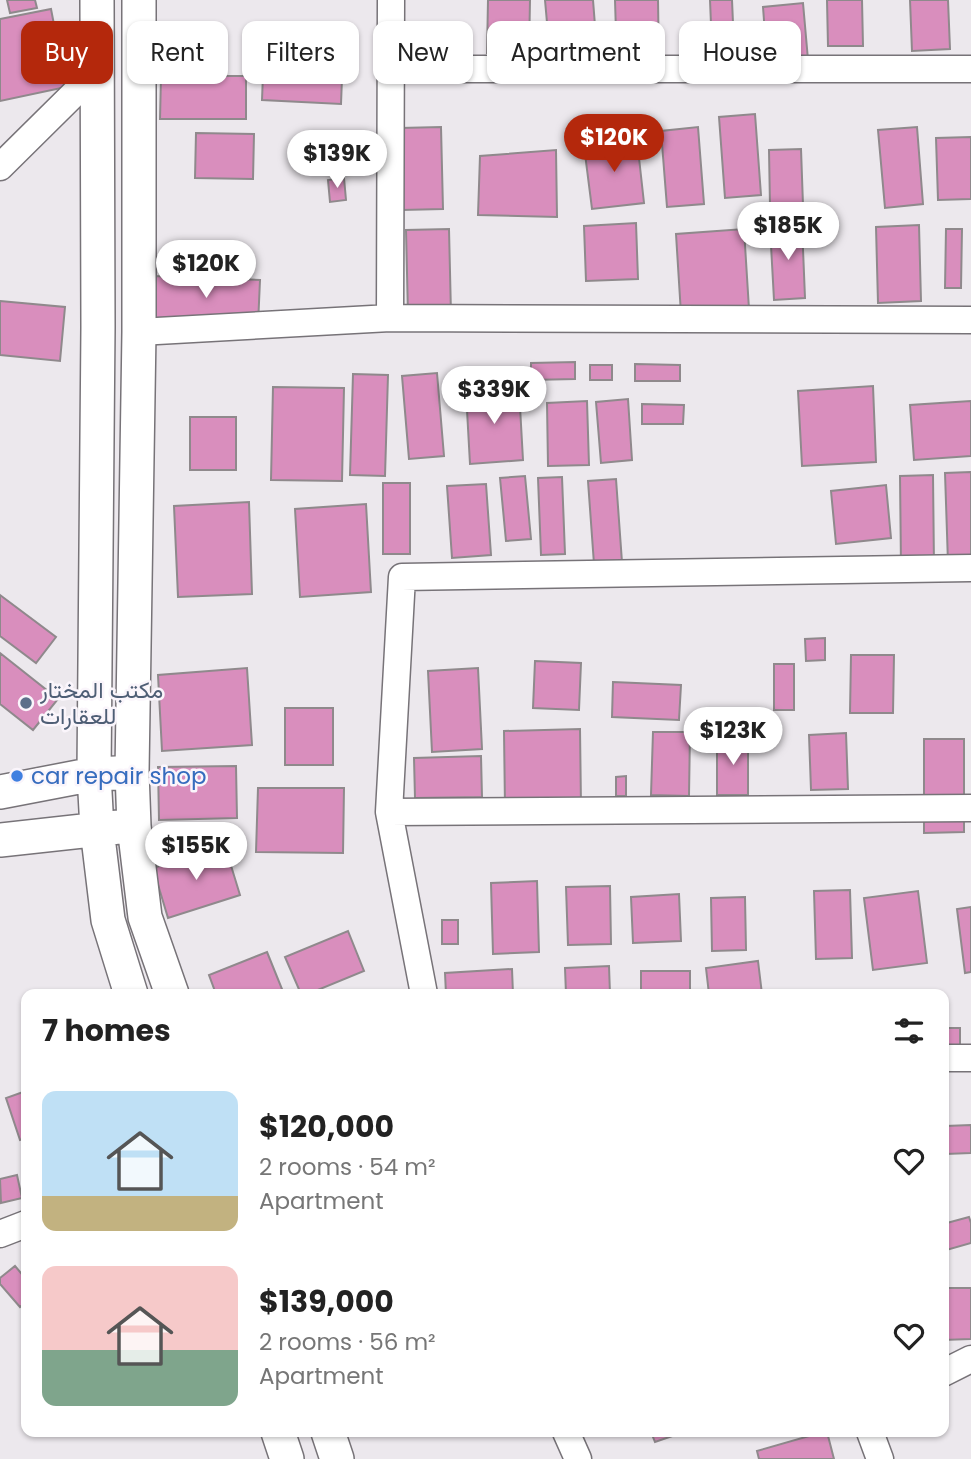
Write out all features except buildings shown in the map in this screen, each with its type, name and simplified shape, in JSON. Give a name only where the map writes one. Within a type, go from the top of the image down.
[{"type":"street","points":[[97,0],[97,21]]},
{"type":"street","points":[[139,0],[139,332],[132,772],[134,826],[145,917],[170,989]]},
{"type":"street","points":[[391,0],[391,21]]},
{"type":"street","points":[[473,69],[971,69]]},
{"type":"street","points":[[0,167],[84,84]]},
{"type":"street","points":[[97,84],[94,774],[97,829],[108,920],[129,989]]},
{"type":"street","points":[[390,318],[391,84]]},
{"type":"street","points":[[139,332],[390,318],[971,320]]},
{"type":"street","points":[[423,989],[389,812],[402,577],[971,568]]},
{"type":"street","points":[[0,792],[94,774],[132,772]]},
{"type":"street","points":[[389,812],[971,808]]},
{"type":"street","points":[[0,840],[134,826]]},
{"type":"street","points":[[949,1058],[971,1058]]},
{"type":"street","points":[[0,1234],[21,1226]]},
{"type":"street","points":[[949,1370],[971,1359]]},
{"type":"street","points":[[280,1437],[287,1459]]},
{"type":"street","points":[[330,1437],[337,1459]]},
{"type":"street","points":[[568,1437],[578,1459]]},
{"type":"street","points":[[872,1437],[880,1459]]},
{"type":"place","name":"مكتب المختار للعقارات","points":[[26,703]]},
{"type":"place","name":"car repair shop","points":[[17,776]]}]
